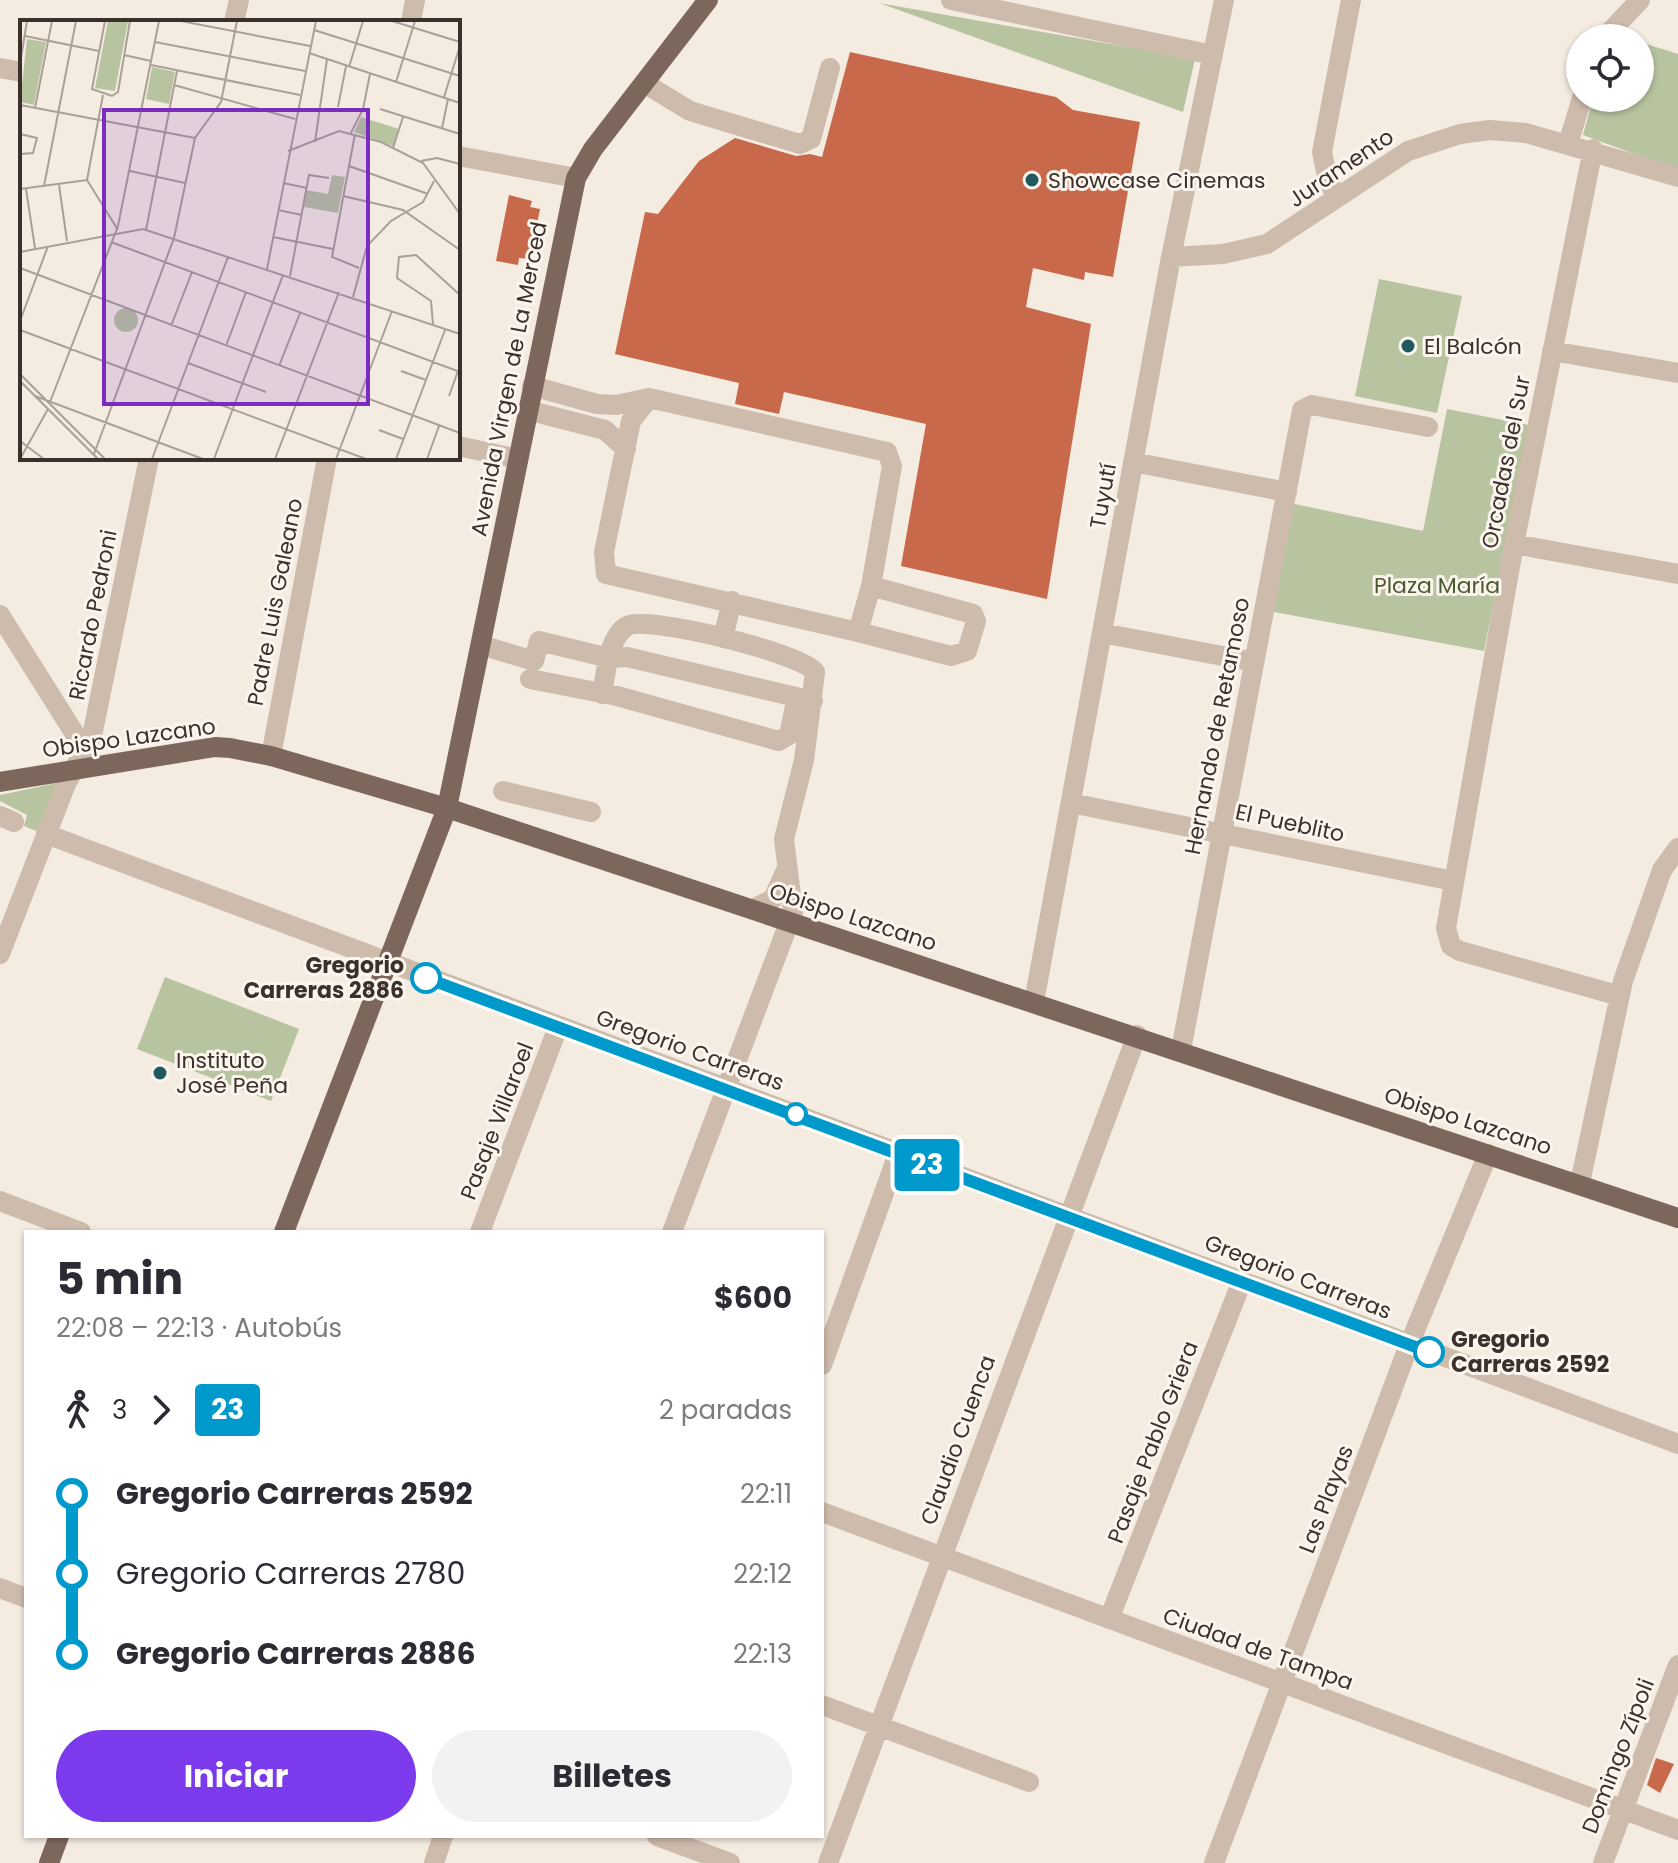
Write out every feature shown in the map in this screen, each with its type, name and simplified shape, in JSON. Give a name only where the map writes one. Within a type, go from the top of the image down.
[{"type":"main road","name":"Avenida Virgen de La Merced","points":[[447,808],[576,178],[588,156],[708,0]]},
{"type":"main road","name":"Obispo Lazcano","points":[[0,782],[83,760],[215,747],[271,756],[447,808],[1137,1035],[1678,1218]]},
{"type":"main road","points":[[285,1230],[447,808]]},
{"type":"main road","points":[[49,1863],[58,1838]]},
{"type":"street","points":[[234,20],[239,0]]},
{"type":"street","points":[[411,20],[415,0]]},
{"type":"street","points":[[951,0],[1213,55]]},
{"type":"street","name":"Tuyutí","points":[[1034,1002],[1171,257],[1224,0]]},
{"type":"street","points":[[1337,197],[1328,181],[1322,152],[1351,0]]},
{"type":"street","points":[[1617,24],[1640,0]]},
{"type":"street","points":[[0,68],[20,72]]},
{"type":"street","points":[[644,83],[702,115],[800,144],[811,139],[830,68]]},
{"type":"street","points":[[1568,144],[1578,112]]},
{"type":"street","name":"Juramento","points":[[1171,257],[1223,254],[1267,244],[1408,151],[1460,134],[1490,130],[1526,133],[1593,149],[1678,177]]},
{"type":"street","name":"Orcadas del Sur","points":[[1593,149],[1514,544],[1446,928],[1451,946],[1460,951],[1620,996]]},
{"type":"street","points":[[460,156],[576,178]]},
{"type":"street","points":[[1552,351],[1678,373]]},
{"type":"street","points":[[532,386],[597,404],[616,405],[649,398],[887,452],[892,466],[871,586],[858,632]]},
{"type":"street","points":[[649,398],[631,421],[604,552],[606,574],[732,601],[951,656],[967,651],[976,621],[973,614],[871,586]]},
{"type":"street","name":"Hernando de Retamoso","points":[[1181,1050],[1302,410],[1312,405],[1428,427]]},
{"type":"street","points":[[527,410],[605,430],[626,449]]},
{"type":"street","points":[[460,446],[518,459]]},
{"type":"street","name":"Ricardo Pedroni","points":[[0,954],[46,834],[83,760],[98,715],[149,460]]},
{"type":"street","name":"Padre Luis Galeano","points":[[271,756],[327,460]]},
{"type":"street","points":[[1133,462],[1287,492]]},
{"type":"street","points":[[1514,544],[1678,574]]},
{"type":"street","points":[[723,638],[732,601]]},
{"type":"street","points":[[0,615],[83,760]]},
{"type":"street","points":[[530,679],[602,694],[779,741],[789,735],[815,672],[809,663],[723,638],[631,625],[617,638],[609,658],[602,694]]},
{"type":"street","points":[[1102,633],[1254,662]]},
{"type":"street","points":[[481,645],[534,661],[539,641],[609,658],[627,657],[805,699]]},
{"type":"street","points":[[673,1230],[790,921],[793,899],[786,870],[784,839],[804,760],[805,699]]},
{"type":"street","points":[[503,791],[591,812]]},
{"type":"street","name":"El Pueblito","points":[[1071,803],[1453,881]]},
{"type":"street","name":"Gregorio Carreras","points":[[46,834],[1678,1444]]},
{"type":"street","points":[[1580,1183],[1620,996],[1662,870],[1678,848]]},
{"type":"street","points":[[753,909],[773,899],[786,870]]},
{"type":"street","name":"Pasaje Villaroel","points":[[481,1230],[558,1027]]},
{"type":"street","name":"Claudio Cuenca","points":[[828,1863],[1066,1216],[1137,1035]]},
{"type":"street","points":[[824,1359],[898,1154]]},
{"type":"street","name":"Las Playas","points":[[1214,1863],[1409,1345],[1488,1154]]},
{"type":"street","points":[[0,1201],[76,1230]]},
{"type":"street","name":"Pasaje Pablo Griera","points":[[1109,1619],[1242,1281]]},
{"type":"street","name":"Ciudad de Tampa","points":[[824,1513],[1678,1830]]},
{"type":"street","points":[[0,1588],[24,1597]]},
{"type":"street","name":"Domingo Zípoli","points":[[1603,1863],[1678,1665]]},
{"type":"street","points":[[824,1706],[1029,1782]]},
{"type":"street","points":[[434,1863],[442,1838]]},
{"type":"street","points":[[662,1838],[730,1863]]},
{"type":"green space","points":[[879,3],[1195,59],[1183,112]]},
{"type":"green space","points":[[1654,46],[1678,54],[1678,170],[1583,135],[1589,112],[1654,112]]},
{"type":"green space","name":"El Balcón","points":[[1379,279],[1462,296],[1437,413],[1355,396]]},
{"type":"green space","name":"Plaza María","points":[[1447,409],[1529,425],[1484,651],[1268,611],[1285,502],[1423,531]]},
{"type":"green space","points":[[57,783],[39,832],[24,826],[27,815],[0,801],[0,795]]},
{"type":"green space","points":[[165,977],[299,1029],[271,1101],[137,1049]]},
{"type":"building","points":[[850,52],[1056,97],[1073,110],[1140,122],[1113,277],[1085,272],[1084,280],[1033,268],[1026,307],[1091,324],[1047,599],[901,566],[926,424],[784,392],[779,414],[735,404],[739,383],[615,354],[645,212],[658,214],[699,161],[735,138],[796,156],[810,154],[822,157]]},
{"type":"building","points":[[509,195],[532,201],[530,207],[540,209],[530,259],[519,258],[518,265],[496,261]]},
{"type":"building","points":[[1656,1758],[1674,1764],[1660,1793],[1647,1785]]},
{"type":"bus line","name":"23","points":[[426,978],[1429,1352]]},
{"type":"place","name":"Showcase Cinemas","points":[[1032,180]]},
{"type":"place","name":"El Balcón","points":[[1408,346]]},
{"type":"place","name":"Gregorio Carreras 2886","points":[[426,978]]},
{"type":"place","name":"Instituto José Peña","points":[[160,1073]]},
{"type":"place","name":"Gregorio Carreras 2592","points":[[1429,1352]]}]
